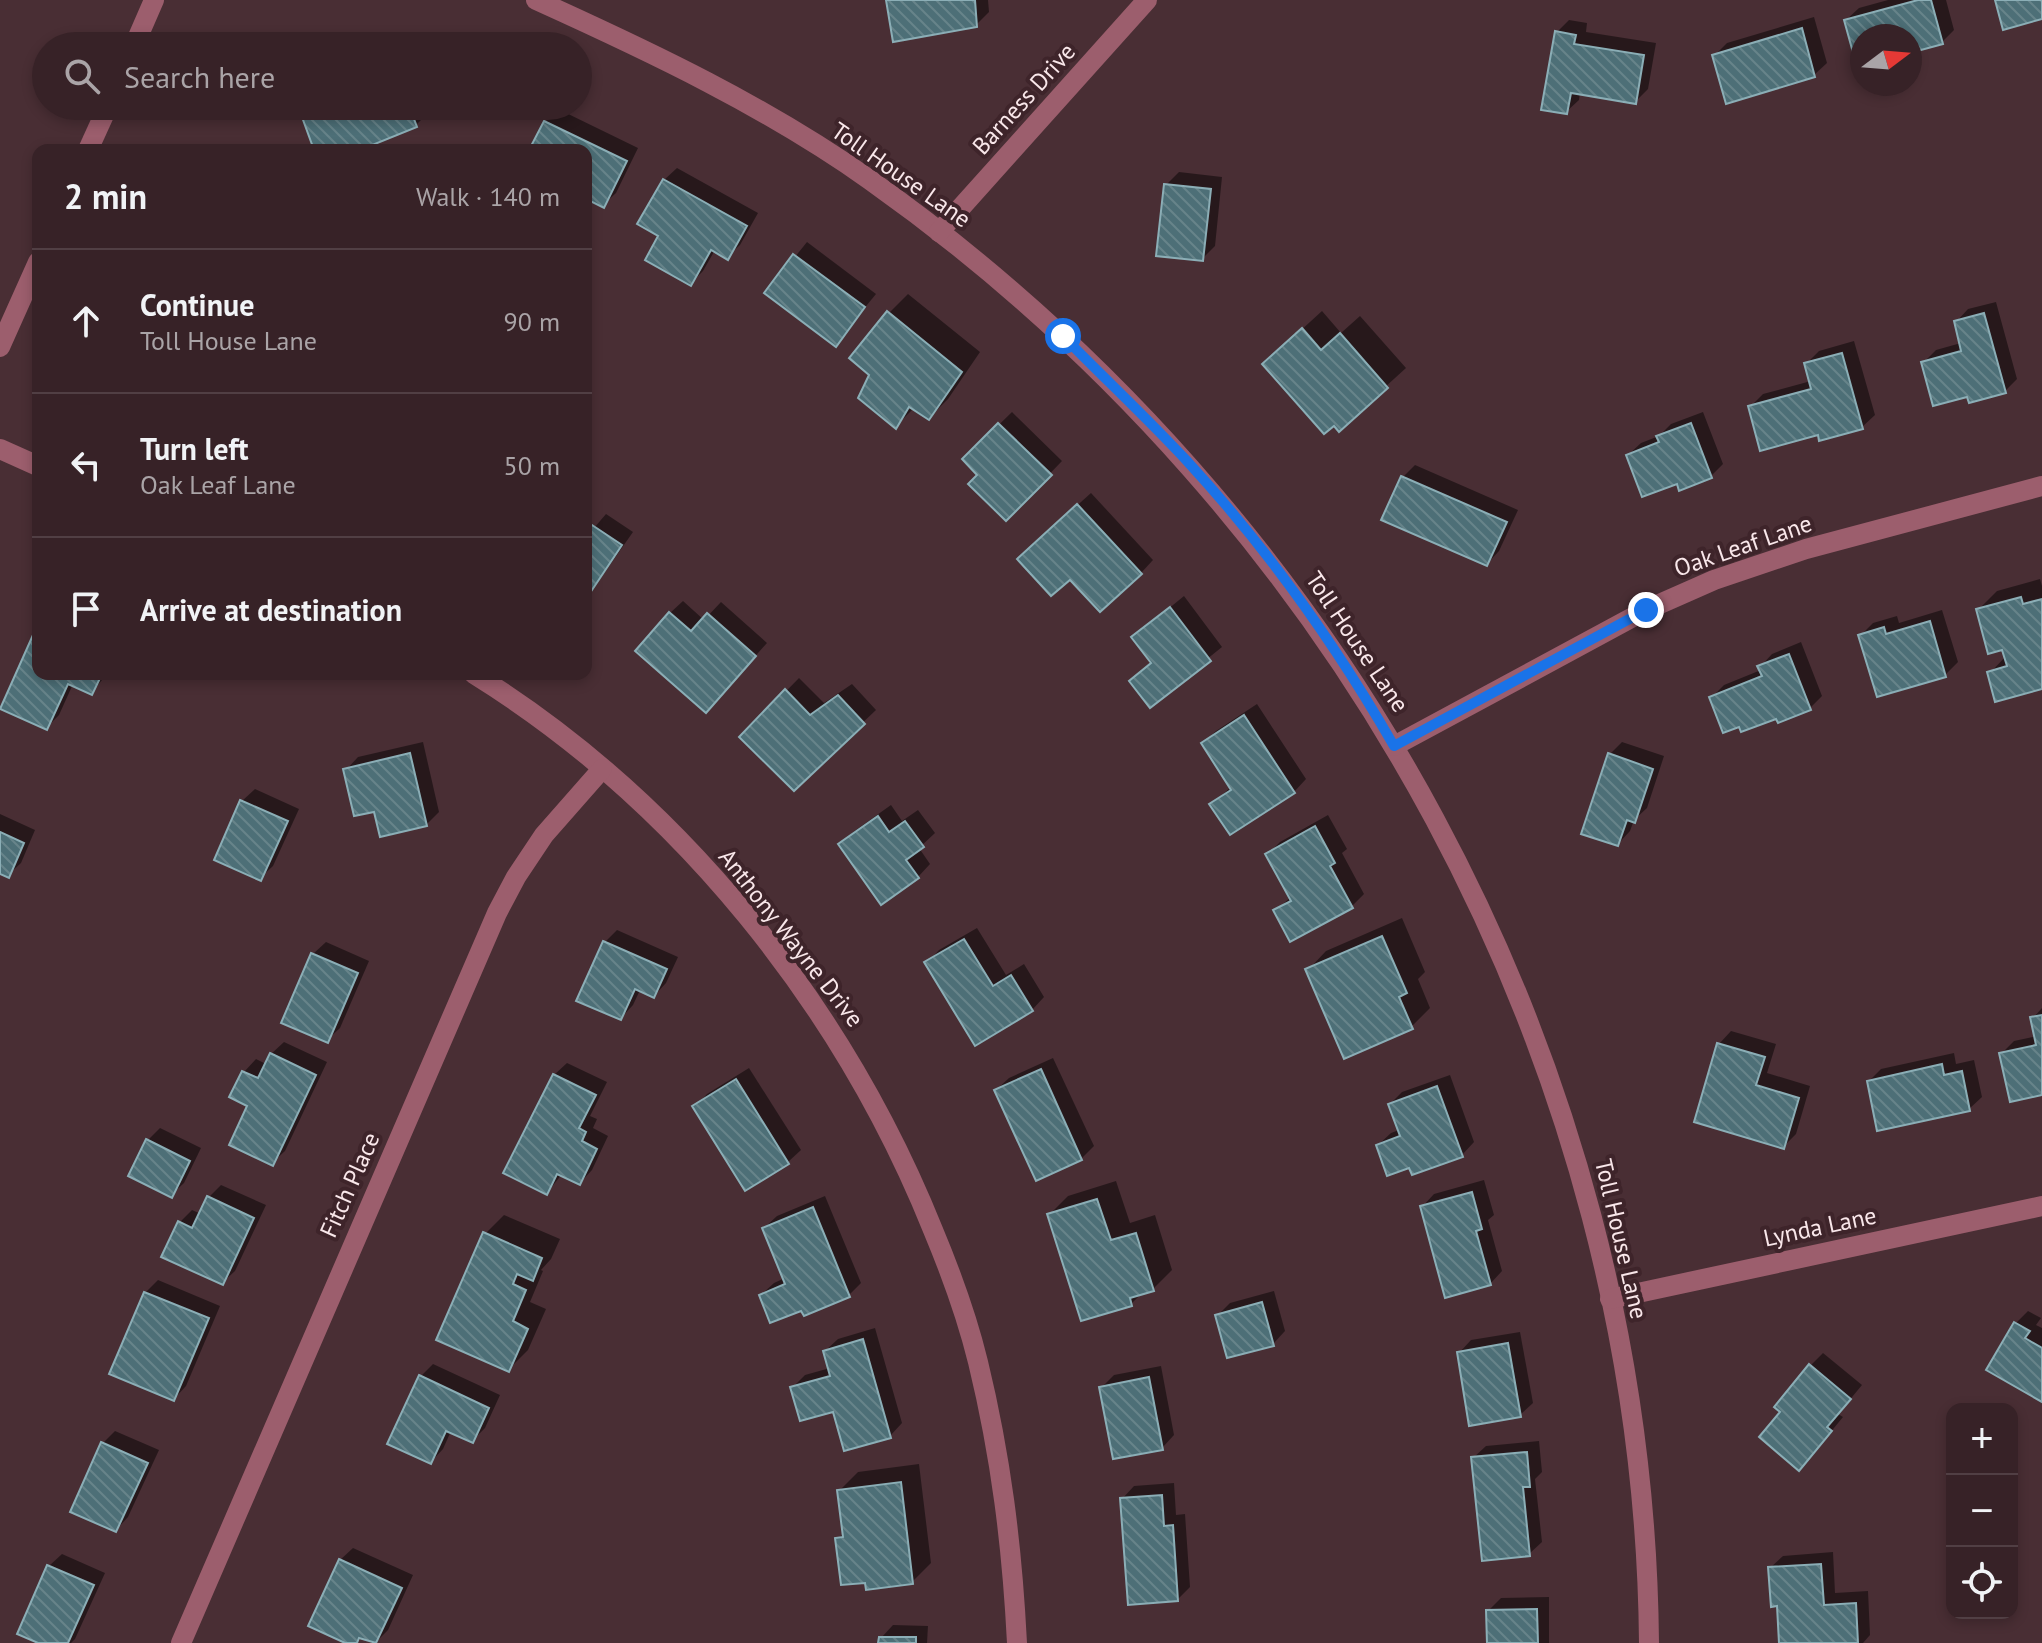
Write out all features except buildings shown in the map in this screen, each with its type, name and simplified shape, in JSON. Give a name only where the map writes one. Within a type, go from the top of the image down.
[{"type":"street","points":[[140,32],[154,0]]},
{"type":"street","name":"Toll House Lane","points":[[536,0],[686,70],[867,178],[939,232],[1063,336],[1187,462],[1301,603],[1374,711],[1438,823],[1493,937],[1540,1053],[1572,1144],[1598,1241],[1622,1356],[1638,1471],[1649,1643]]},
{"type":"street","name":"Barness Drive","points":[[939,232],[1147,0]]},
{"type":"street","points":[[91,144],[102,120]]},
{"type":"street","points":[[0,347],[32,275]]},
{"type":"street","points":[[0,449],[32,463]]},
{"type":"street","name":"Oak Leaf Lane","points":[[1394,746],[1646,610],[1714,580],[1806,549],[2042,486]]},
{"type":"street","name":"Anthony Wayne Drive","points":[[483,680],[554,729],[689,850],[739,906],[809,996],[859,1077],[914,1183],[954,1281],[978,1359],[1004,1483],[1013,1554],[1017,1643]]},
{"type":"street","name":"Fitch Place","points":[[181,1643],[497,913],[544,835],[602,769]]},
{"type":"street","name":"Lynda Lane","points":[[1610,1299],[2042,1206]]},
{"type":"route","points":[[1063,336],[1187,462],[1262,551],[1301,603],[1394,746],[1646,610]]}]
